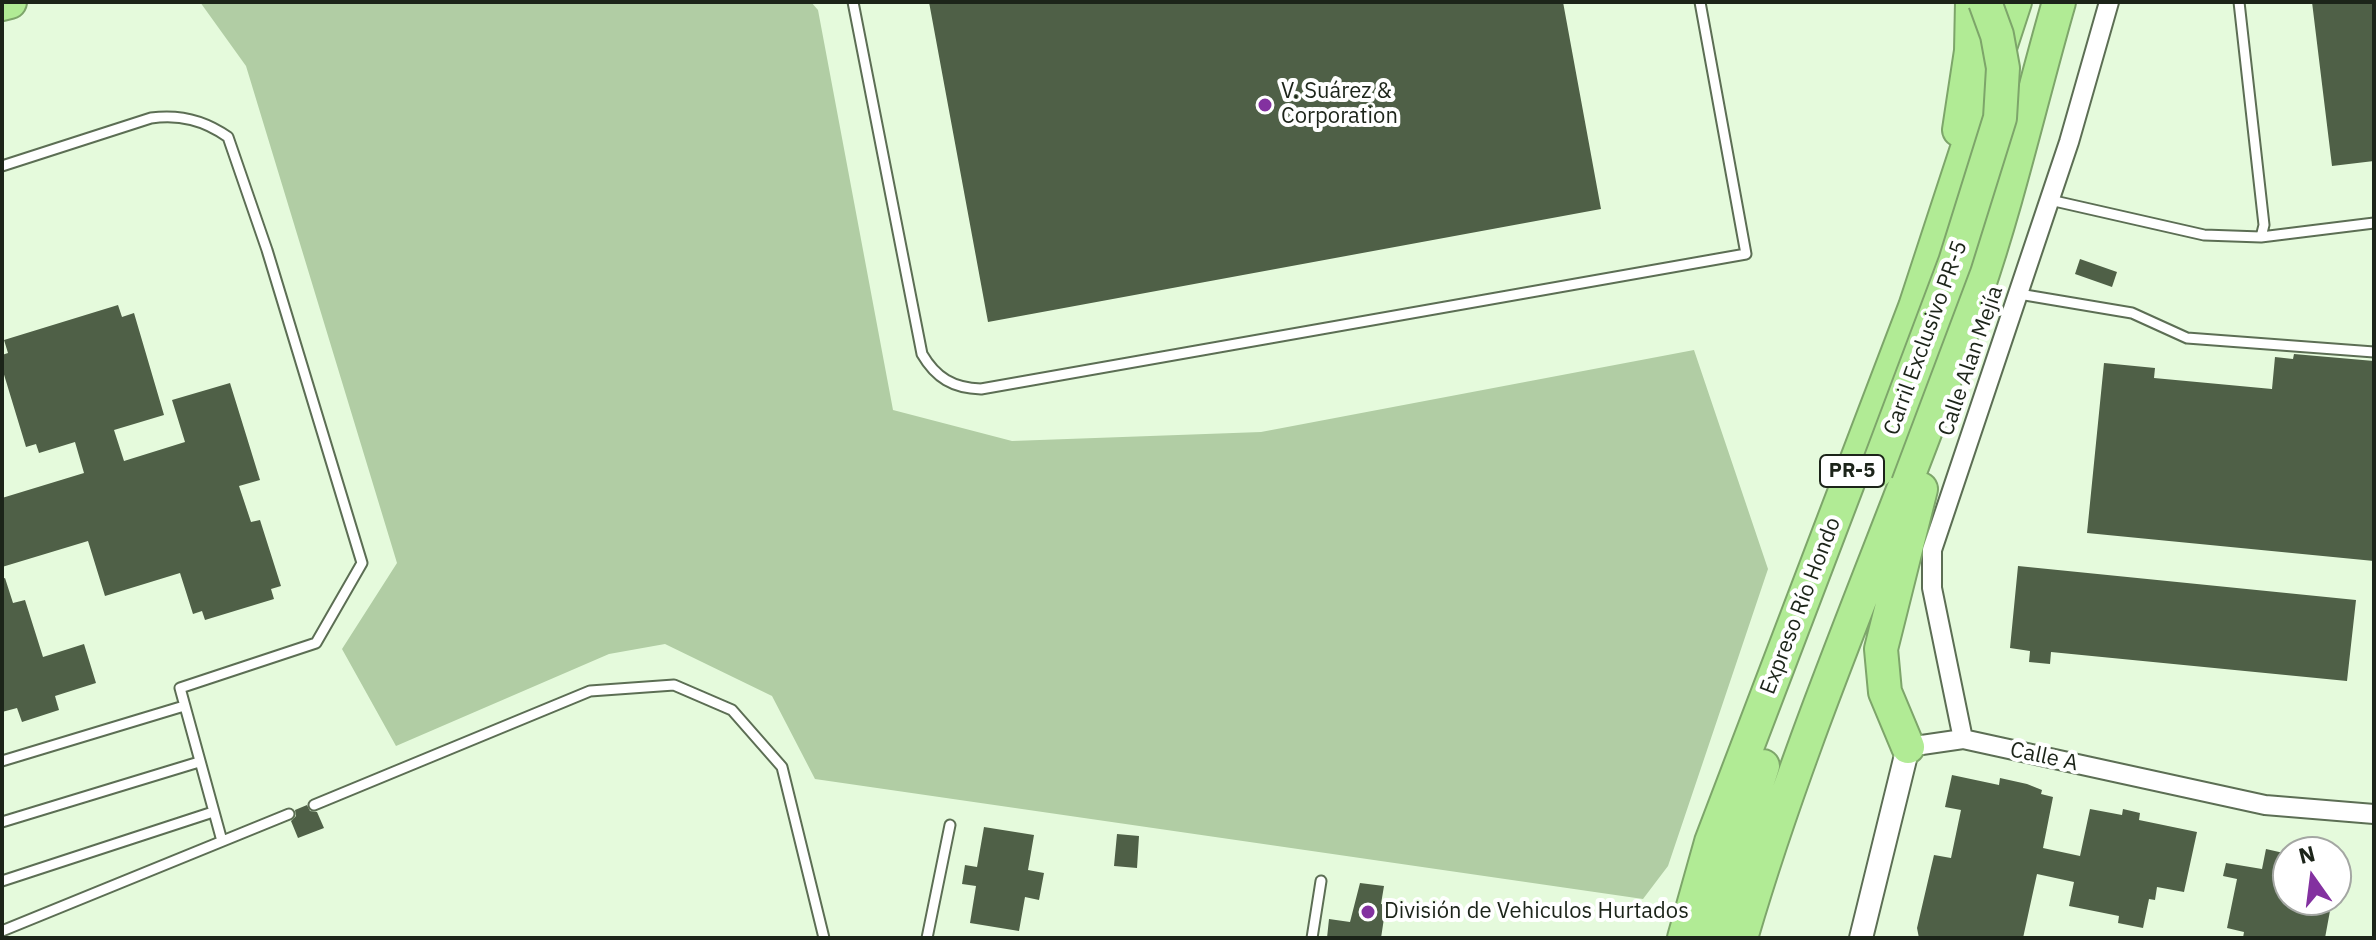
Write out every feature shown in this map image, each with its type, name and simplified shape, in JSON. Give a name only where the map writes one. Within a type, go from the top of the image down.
[{"type":"highway","points":[[2,4],[10,2]]},
{"type":"highway","points":[[1957,187],[1959,117],[1971,51],[1972,2]]},
{"type":"highway","name":"Carril Exclusivo PR-5","points":[[1708,938],[1772,739],[1955,262],[2000,118],[2003,68],[1997,35],[1985,2]]},
{"type":"highway","name":"Expreso Río Hondo","points":[[1684,938],[1711,842],[1957,187],[2015,2]]},
{"type":"highway","name":"PR-5","points":[[1741,938],[1771,835],[1976,295],[2005,202],[2059,2]]},
{"type":"highway","points":[[1908,747],[1885,692],[1881,649],[1976,295]]},
{"type":"street","name":"Calle Alan Mejía","points":[[1963,739],[1932,588],[1932,550],[2050,200],[2109,2]]},
{"type":"street","name":"Calle A","points":[[1908,747],[1963,739],[2265,805],[2374,814]]},
{"type":"street","points":[[1861,938],[1908,747]]},
{"type":"lane","points":[[853,2],[922,354],[932,370],[958,388],[981,389],[1746,254],[1700,2]]},
{"type":"lane","points":[[2239,2],[2264,225],[2261,237]]},
{"type":"lane","points":[[2,166],[151,118],[175,115],[212,126],[228,137],[267,250],[362,563],[316,643],[180,688],[222,841]]},
{"type":"lane","points":[[2050,200],[2204,235],[2261,237],[2374,223]]},
{"type":"lane","points":[[2019,294],[2132,313],[2187,338],[2374,352]]},
{"type":"lane","points":[[314,805],[590,691],[674,685],[732,710],[782,767],[824,938]]},
{"type":"lane","points":[[2,761],[184,706]]},
{"type":"lane","points":[[2,822],[199,762]]},
{"type":"lane","points":[[2,881],[213,812]]},
{"type":"lane","points":[[2,931],[289,814]]},
{"type":"lane","points":[[927,938],[950,825]]},
{"type":"lane","points":[[1312,938],[1321,881]]},
{"type":"green space","points":[[200,2],[811,2],[818,10],[893,410],[1012,441],[1261,432],[1694,350],[1768,569],[1668,866],[1643,899],[815,779],[772,696],[665,644],[609,654],[396,746],[342,649],[397,563],[246,66]]},
{"type":"building","name":"V. Suárez & Corporation","points":[[929,2],[1563,2],[1601,209],[988,322]]},
{"type":"building","points":[[2312,2],[2374,2],[2374,161],[2332,166]]},
{"type":"building","points":[[2080,259],[2117,272],[2112,287],[2075,274]]},
{"type":"building","points":[[118,305],[122,317],[134,313],[164,415],[114,430],[124,461],[185,442],[172,400],[230,383],[260,480],[239,486],[251,522],[260,520],[281,586],[271,589],[274,599],[205,620],[202,611],[193,614],[180,573],[105,596],[88,541],[2,567],[2,498],[84,473],[75,442],[39,453],[36,444],[26,447],[2,368],[2,355],[8,353],[4,340]]},
{"type":"building","points":[[2294,354],[2374,361],[2374,561],[2087,533],[2104,363],[2155,368],[2154,378],[2272,389],[2275,357],[2293,359]]},
{"type":"building","points":[[2018,566],[2356,600],[2347,681],[2051,652],[2050,664],[2029,662],[2030,651],[2010,648]]},
{"type":"building","points":[[5,578],[13,603],[25,600],[43,657],[84,644],[96,683],[55,696],[59,710],[22,722],[17,708],[2,712],[2,579]]},
{"type":"building","points":[[1952,775],[1999,785],[2000,778],[2027,784],[2042,790],[2041,794],[2053,797],[2043,848],[2080,856],[2090,809],[2122,815],[2123,809],[2140,813],[2139,820],[2197,832],[2184,892],[2157,887],[2155,900],[2149,899],[2143,928],[2118,923],[2119,916],[2069,906],[2074,882],[2037,874],[2023,938],[1919,938],[1917,928],[1934,855],[1951,858],[1961,810],[1945,807]]},
{"type":"building","points":[[307,805],[310,811],[317,812],[324,828],[298,838],[291,821],[296,816],[295,810]]},
{"type":"building","points":[[984,827],[1034,835],[1028,870],[1044,873],[1039,900],[1025,897],[1019,931],[970,923],[976,886],[962,884],[965,865],[977,867]]},
{"type":"building","points":[[1117,834],[1139,836],[1137,868],[1114,866]]},
{"type":"building","points":[[2266,849],[2272,850],[2272,916],[2329,916],[2325,938],[2243,938],[2244,932],[2227,928],[2237,879],[2223,876],[2226,863],[2262,869]]},
{"type":"building","name":"División de Vehiculos Hurtados","points":[[1360,883],[1384,886],[1381,904],[1386,905],[1381,938],[1327,938],[1329,919],[1350,922]]},
{"type":"place","name":"V. Suárez & Corporation","points":[[1265,105]]},
{"type":"place","name":"División de Vehiculos Hurtados","points":[[1368,912]]}]
